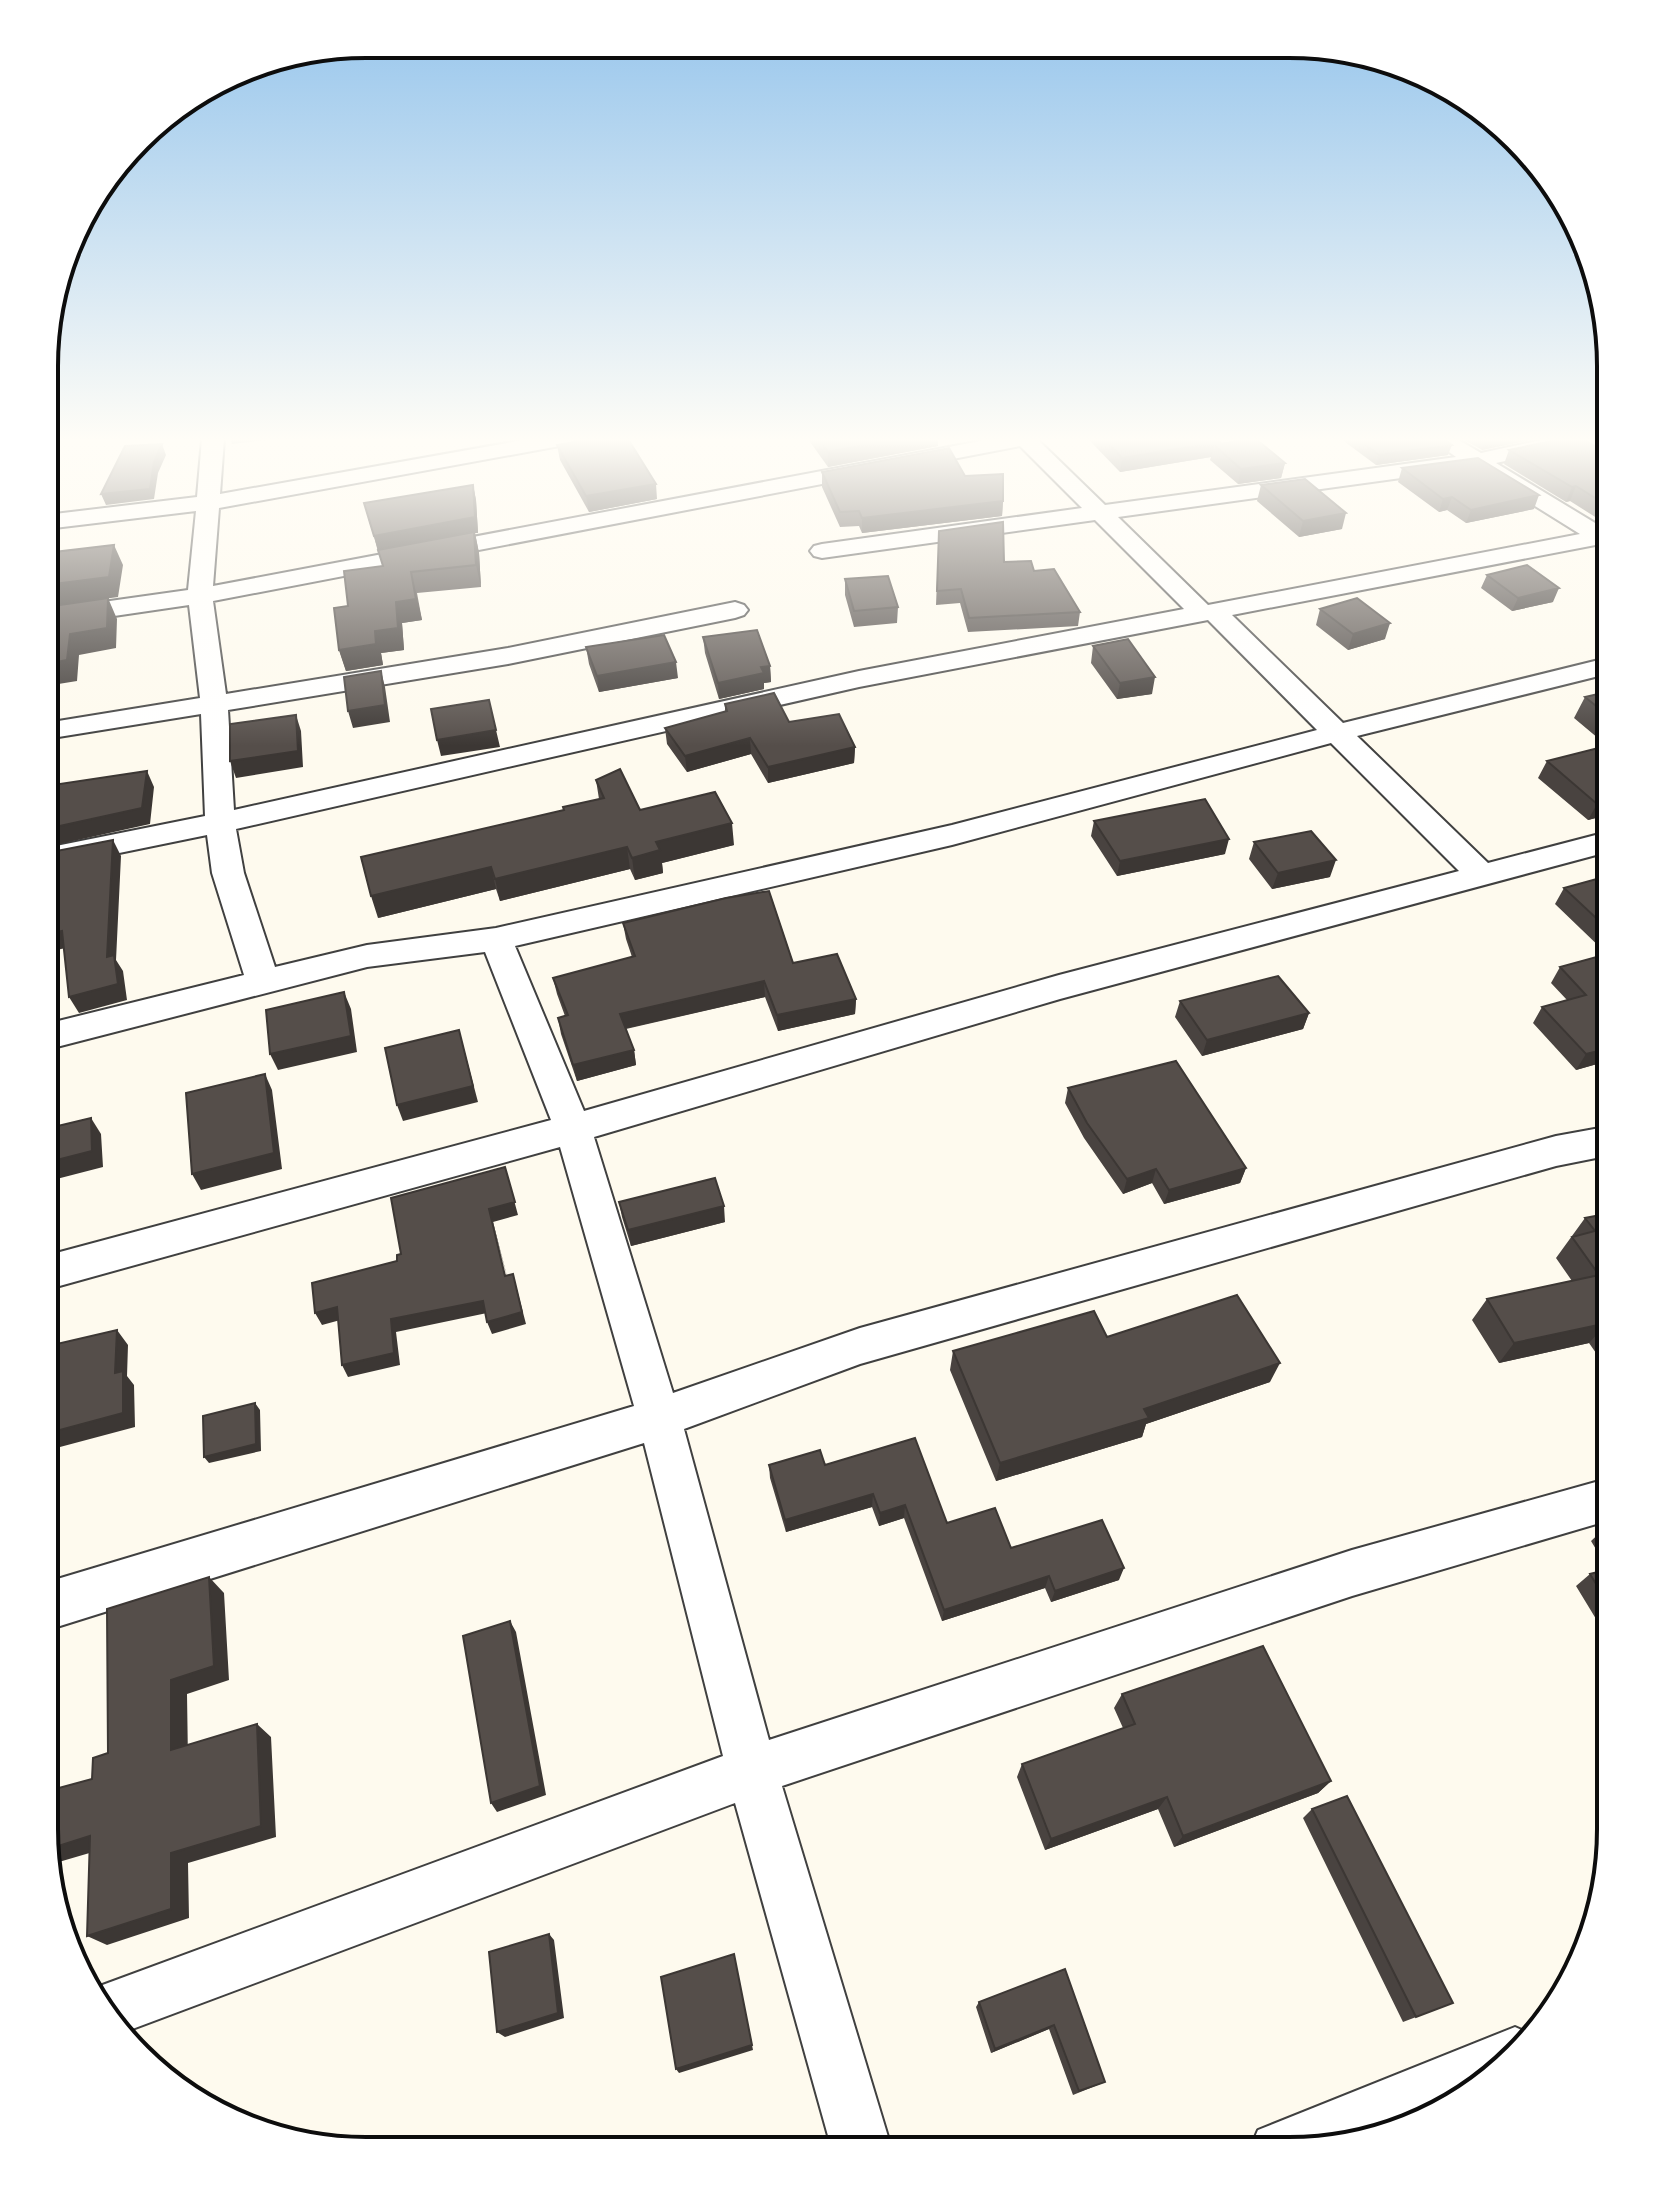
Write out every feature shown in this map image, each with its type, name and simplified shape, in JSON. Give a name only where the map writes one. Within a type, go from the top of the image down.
[{"type":"street","points":[[204,541],[200,596],[214,703],[220,823],[228,873],[263,982]]},
{"type":"street","points":[[58,616],[200,596],[487,541]]},
{"type":"street","points":[[822,551],[891,541]]},
{"type":"street","points":[[1133,541],[1337,733],[1480,874]]},
{"type":"street","points":[[58,856],[220,823],[859,679],[1578,541]]},
{"type":"street","points":[[58,729],[508,656],[735,610]]},
{"type":"street","points":[[58,1034],[367,956],[496,939],[952,835],[1337,733],[1597,668]]},
{"type":"street","points":[[58,1269],[573,1129],[1059,987],[1597,845]]},
{"type":"street","points":[[496,939],[573,1129],[659,1418],[752,1771],[858,2137]]},
{"type":"street","points":[[58,1603],[659,1418],[860,1346],[1556,1151],[1597,1143]]},
{"type":"street","points":[[115,2008],[752,1771],[1352,1573],[1597,1503]]},
{"type":"street","points":[[1319,2135],[1481,2070]]},
{"type":"building","points":[[424,541],[475,541],[476,565],[411,572],[416,599],[396,602],[398,628],[375,631],[376,644],[339,650],[334,608],[348,606],[344,571],[383,566],[378,550]]},
{"type":"building","points":[[939,541],[1003,541],[1004,562],[1031,561],[1034,571],[1054,569],[1080,612],[969,618],[961,589],[937,591]]},
{"type":"building","points":[[114,545],[109,577],[58,583],[58,552]]},
{"type":"building","points":[[1527,565],[1559,588],[1518,598],[1487,575]]},
{"type":"building","points":[[888,576],[898,607],[854,611],[845,579]]},
{"type":"building","points":[[108,598],[107,628],[70,634],[67,660],[58,662],[58,605]]},
{"type":"building","points":[[1357,598],[1390,623],[1353,634],[1320,609]]},
{"type":"building","points":[[757,630],[770,666],[761,667],[764,673],[718,683],[703,637]]},
{"type":"building","points":[[664,635],[676,662],[597,676],[586,647]]},
{"type":"building","points":[[1128,639],[1155,677],[1120,683],[1093,646]]},
{"type":"building","points":[[381,671],[385,705],[348,711],[344,677]]},
{"type":"building","points":[[774,693],[789,722],[839,714],[855,747],[768,767],[750,738],[685,756],[665,728],[727,711],[725,704]]},
{"type":"building","points":[[1597,694],[1597,707],[1585,697]]},
{"type":"building","points":[[489,700],[496,730],[437,740],[431,709]]},
{"type":"building","points":[[296,715],[298,751],[230,761],[230,724]]},
{"type":"building","points":[[1597,748],[1597,804],[1547,761]]},
{"type":"building","points":[[620,769],[640,810],[715,792],[732,823],[656,842],[660,850],[632,858],[627,847],[495,879],[491,867],[371,896],[361,857],[604,798],[596,780]]},
{"type":"building","points":[[147,771],[142,808],[58,826],[58,784]]},
{"type":"building","points":[[1205,799],[1229,839],[1120,861],[1094,821]]},
{"type":"building","points":[[1311,831],[1336,860],[1278,873],[1254,842]]},
{"type":"building","points":[[113,840],[107,957],[114,955],[118,984],[69,997],[62,931],[58,932],[58,851]]},
{"type":"building","points":[[1597,879],[1597,919],[1564,888]]},
{"type":"building","points":[[769,891],[793,963],[837,954],[856,999],[777,1015],[764,981],[620,1014],[634,1050],[573,1065],[558,1018],[568,1015],[553,978],[635,956],[623,923]]},
{"type":"building","points":[[1597,957],[1597,1051],[1586,1054],[1542,1007],[1586,995],[1560,967]]},
{"type":"building","points":[[1278,976],[1309,1013],[1207,1040],[1180,1001]]},
{"type":"building","points":[[344,992],[351,1036],[270,1054],[266,1010]]},
{"type":"building","points":[[459,1030],[473,1086],[397,1105],[385,1048]]},
{"type":"building","points":[[1176,1061],[1246,1168],[1169,1190],[1156,1169],[1127,1179],[1087,1123],[1068,1088]]},
{"type":"building","points":[[265,1074],[274,1153],[192,1174],[186,1093]]},
{"type":"building","points":[[91,1118],[92,1151],[58,1160],[58,1126]]},
{"type":"building","points":[[505,1167],[515,1202],[489,1209],[505,1276],[513,1274],[522,1312],[487,1322],[483,1301],[391,1319],[394,1353],[342,1365],[337,1307],[315,1313],[312,1283],[397,1261],[397,1255],[401,1254],[391,1198]]},
{"type":"building","points":[[715,1178],[724,1206],[628,1230],[619,1202]]},
{"type":"building","points":[[1597,1216],[1597,1272],[1572,1237],[1595,1231],[1585,1218]]},
{"type":"building","points":[[1597,1275],[1597,1325],[1514,1343],[1487,1299]]},
{"type":"building","points":[[1237,1295],[1280,1363],[1144,1409],[1149,1418],[1000,1463],[953,1351],[1094,1311],[1107,1337]]},
{"type":"building","points":[[117,1330],[115,1373],[123,1371],[123,1413],[58,1430],[58,1344]]},
{"type":"building","points":[[255,1403],[256,1444],[204,1457],[203,1416]]},
{"type":"building","points":[[915,1438],[947,1523],[995,1508],[1011,1548],[1102,1520],[1124,1568],[1055,1591],[1049,1576],[944,1610],[905,1505],[880,1513],[873,1494],[785,1520],[769,1465],[820,1450],[825,1465]]},
{"type":"building","points":[[1597,1572],[1597,1586],[1590,1574]]},
{"type":"building","points":[[209,1577],[214,1666],[171,1680],[171,1750],[257,1724],[261,1826],[171,1853],[171,1909],[87,1936],[90,1836],[59,1846],[58,1788],[92,1779],[93,1758],[108,1753],[107,1609]]},
{"type":"building","points":[[510,1621],[540,1786],[491,1803],[463,1636]]},
{"type":"building","points":[[1263,1646],[1331,1781],[1183,1836],[1167,1797],[1051,1839],[1022,1764],[1135,1724],[1122,1694]]},
{"type":"building","points":[[1347,1796],[1453,2003],[1416,2017],[1312,1809]]},
{"type":"building","points":[[549,1934],[558,2013],[497,2032],[489,1952]]},
{"type":"building","points":[[734,1954],[752,2045],[676,2069],[661,1977]]},
{"type":"building","points":[[1065,1969],[1105,2082],[1079,2091],[1054,2025],[995,2049],[979,2002]]}]
